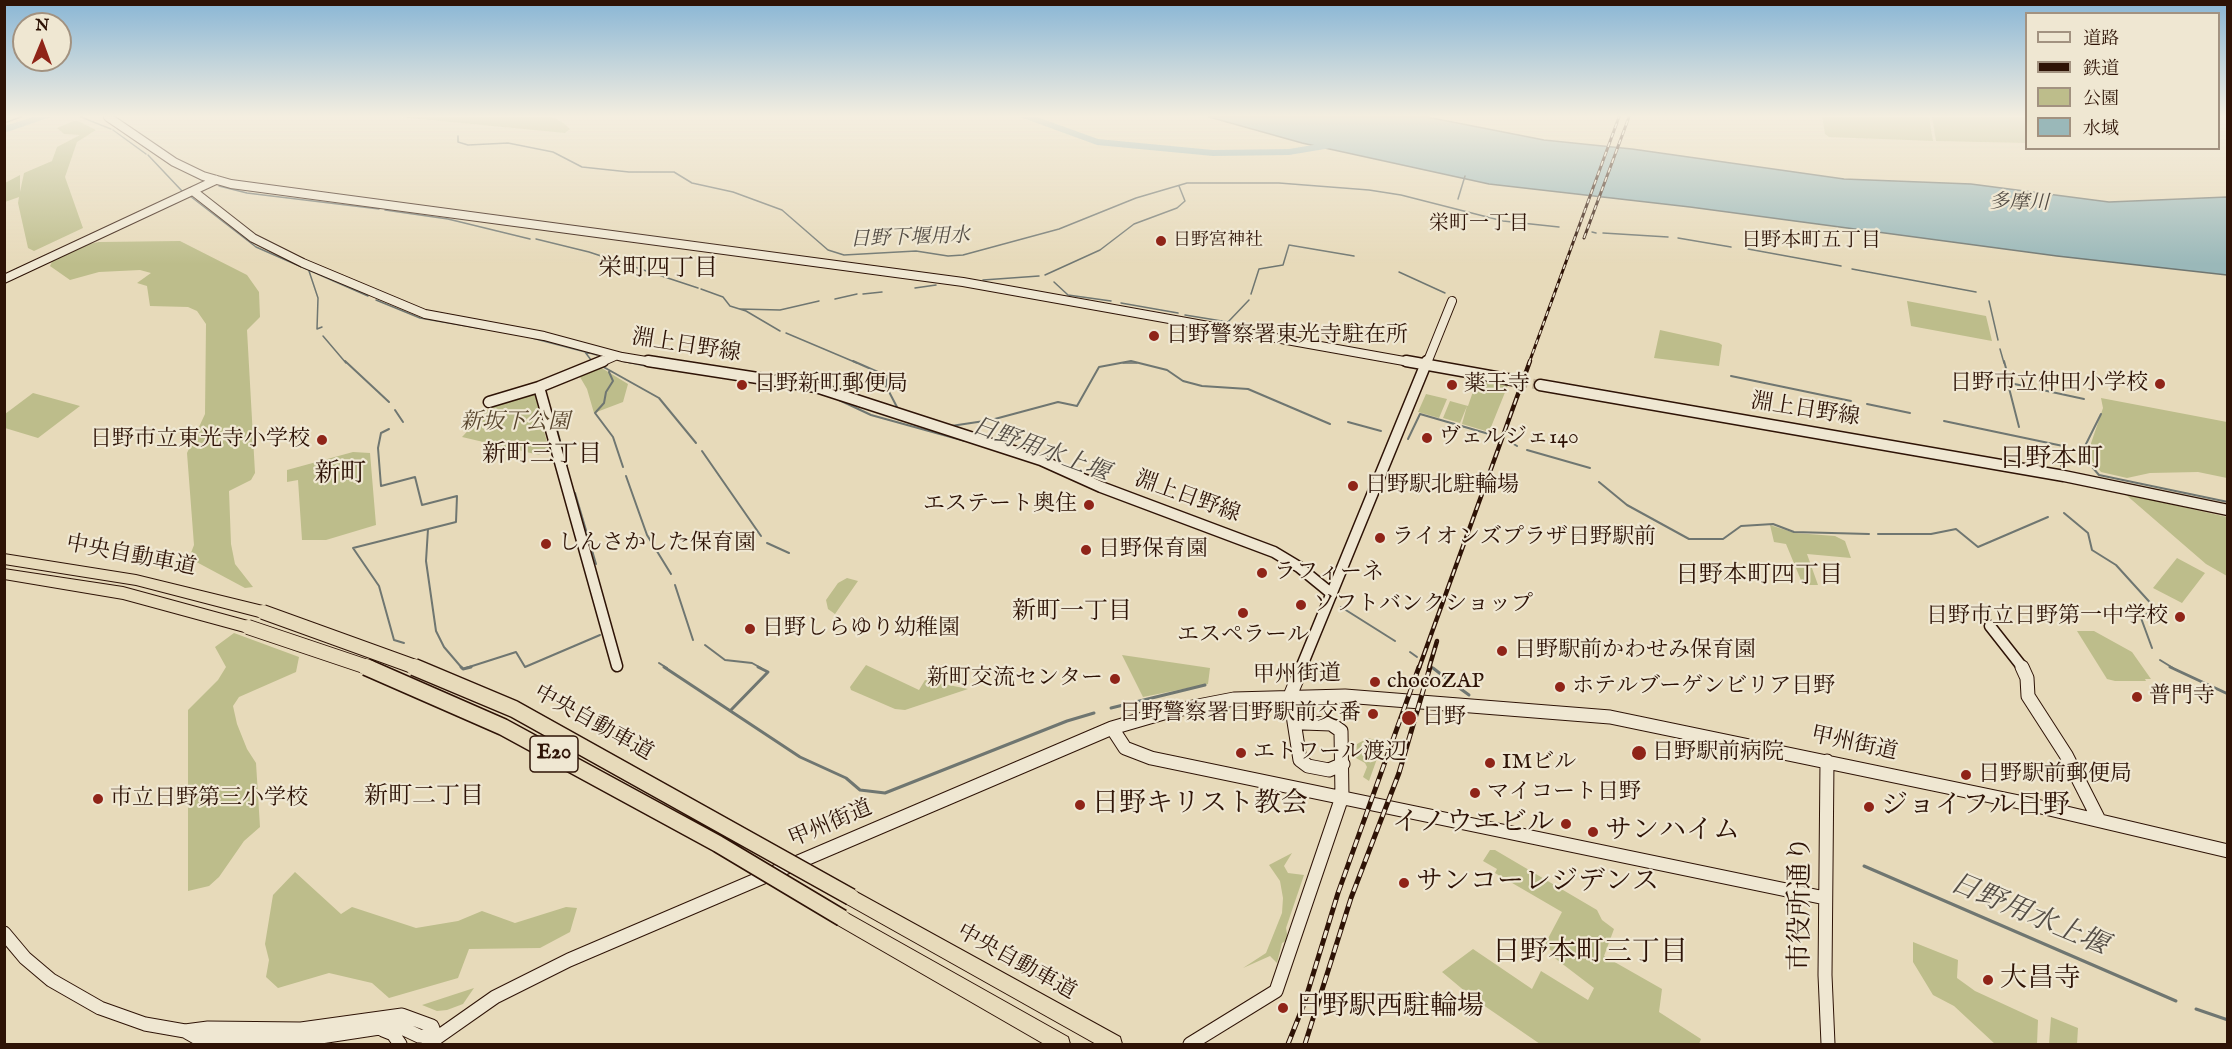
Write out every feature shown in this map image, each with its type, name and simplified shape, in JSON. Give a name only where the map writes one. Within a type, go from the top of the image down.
[{"type":"highway","name":"中央自動車道","points":[[4,559],[136,580],[263,612],[430,672],[514,709],[1113,1044]]},
{"type":"highway","name":"中央自動車道","points":[[4,574],[123,593],[248,627],[322,650],[392,676],[503,727],[718,844],[1061,1044]]},
{"type":"main road","points":[[183,166],[216,180],[963,282],[1518,381]]},
{"type":"main road","points":[[4,279],[216,180]]},
{"type":"main road","name":"淵上日野線","points":[[193,190],[253,238],[303,263],[425,314],[544,336],[615,356],[816,387],[1041,460],[1101,487],[1275,552],[1299,567],[1332,594]]},
{"type":"main road","points":[[1343,764],[1336,769],[1329,770],[1303,764],[1295,739],[1290,696],[1452,301]]},
{"type":"main road","points":[[489,402],[539,387],[615,356]]},
{"type":"main road","name":"淵上日野線","points":[[1540,384],[2064,476],[2228,510]]},
{"type":"main road","points":[[539,387],[617,666]]},
{"type":"main road","points":[[1990,626],[2019,660],[2027,678],[2028,696],[2066,755],[2099,820]]},
{"type":"main road","name":"甲州街道","points":[[432,1041],[495,997],[569,960],[1112,728],[1157,714],[1217,701],[1290,696],[1367,697],[1572,712],[1640,722],[2099,820],[2228,851]]},
{"type":"main road","points":[[1190,1044],[1276,991],[1341,797],[1343,764],[1341,731],[1330,724],[1308,724],[1292,715]]},
{"type":"main road","points":[[1295,739],[1308,724]]},
{"type":"main road","points":[[1112,728],[1120,744],[1138,754],[1825,898]]},
{"type":"main road","name":"市役所通り","points":[[1827,761],[1825,898],[1828,1044]]},
{"type":"main road","points":[[1329,770],[1342,782]]},
{"type":"main road","points":[[4,933],[25,958],[51,980],[100,1008],[145,1024],[184,1031],[208,1028],[301,1029],[402,1015],[419,1019],[432,1026],[432,1041],[402,1028],[370,1030],[294,1041],[246,1042],[199,1039],[184,1031]]},
{"type":"main road","points":[[370,1030],[393,1034],[400,1044]]},
{"type":"green space","points":[[40,166],[69,166],[65,177],[83,228],[34,251],[28,248],[18,203],[19,197],[5,202],[5,183],[20,175],[20,192],[24,173]]},
{"type":"green space","points":[[180,241],[247,275],[259,292],[260,317],[247,330],[255,473],[251,480],[229,491],[231,544],[235,564],[253,587],[245,588],[189,558],[194,545],[187,453],[205,414],[206,324],[197,311],[188,307],[150,306],[147,286],[137,283],[151,273],[140,270],[99,272],[70,280],[50,266],[52,262],[84,245],[99,242]]},
{"type":"green space","points":[[1907,301],[1986,316],[1992,341],[1911,326]]},
{"type":"green space","points":[[1660,330],[1719,343],[1722,345],[1719,366],[1654,358]]},
{"type":"green space","points":[[600,367],[628,384],[623,402],[594,413],[587,389],[580,377]]},
{"type":"green space","points":[[1477,380],[1508,385],[1489,432],[1462,424],[1467,406],[1460,423],[1443,418],[1450,401],[1468,406]]},
{"type":"green space","name":"新坂下公園","points":[[534,392],[549,450],[539,455],[462,437],[494,403]]},
{"type":"green space","points":[[33,393],[80,406],[38,438],[5,428],[5,414]]},
{"type":"green space","points":[[1426,394],[1447,399],[1439,418],[1418,412]]},
{"type":"green space","points":[[2101,398],[2227,422],[2227,478],[2198,472],[2150,473],[2127,478],[2101,472],[2087,455],[2103,408]]},
{"type":"green space","points":[[353,452],[370,453],[376,525],[326,540],[302,540],[298,480],[287,482],[287,470]]},
{"type":"green space","points":[[2125,494],[2227,517],[2227,576],[2206,564]]},
{"type":"green space","points":[[1770,525],[1795,533],[1835,536],[1845,541],[1851,558],[1807,554],[1818,585],[1803,585],[1786,544],[1774,542]]},
{"type":"green space","points":[[2177,558],[2205,573],[2182,603],[2153,588]]},
{"type":"green space","points":[[847,578],[858,581],[835,614],[828,609],[826,600],[838,583]]},
{"type":"green space","points":[[2077,631],[2094,631],[2132,652],[2151,679],[2115,681],[2107,679]]},
{"type":"green space","points":[[234,633],[299,657],[296,672],[239,697],[233,706],[247,749],[256,763],[260,827],[244,841],[219,877],[209,886],[188,891],[188,710],[218,680],[226,667],[215,647]]},
{"type":"green space","points":[[1122,655],[1210,668],[1208,684],[1143,697]]},
{"type":"green space","points":[[866,665],[919,690],[925,680],[968,689],[905,710],[895,709],[851,690],[850,687]]},
{"type":"green space","points":[[1368,738],[1383,742],[1369,781],[1363,777],[1367,767],[1365,763],[1356,758],[1357,744]]},
{"type":"green space","points":[[1490,850],[1495,850],[1597,910],[1602,920],[1614,929],[1604,956],[1662,989],[1659,1012],[1701,1039],[1699,1044],[1540,1044],[1473,998],[1442,972],[1473,949],[1532,989],[1541,971],[1588,1000],[1594,988],[1552,956],[1554,952],[1544,946],[1562,912],[1495,873],[1497,869],[1483,861]]},
{"type":"green space","points":[[1292,853],[1284,866],[1288,873],[1304,875],[1286,928],[1288,940],[1282,943],[1277,963],[1270,956],[1243,968],[1266,953],[1282,913],[1283,898],[1280,881],[1269,865]]},
{"type":"green space","points":[[295,872],[341,914],[352,907],[416,928],[458,921],[482,911],[515,923],[566,907],[577,908],[570,932],[540,948],[469,949],[458,978],[389,998],[372,983],[329,973],[278,988],[266,977],[269,960],[265,944],[273,895]]},
{"type":"green space","points":[[1913,942],[1958,960],[1957,978],[1975,991],[2038,1020],[2037,1044],[1995,1044],[1954,1006],[1933,995],[1913,962]]},
{"type":"green space","points":[[474,988],[463,1004],[447,1010],[437,1011],[422,1005]]},
{"type":"green space","points":[[2051,1017],[2078,1028],[2077,1044],[2049,1044]]},
{"type":"water","name":"多摩川","points":[[1407,166],[1752,166],[1844,179],[1971,184],[2109,202],[2227,197],[2227,275],[2057,256],[1690,207],[1489,184]]},
{"type":"waterway","name":"日野用水上堰","points":[[158,166],[182,191]]},
{"type":"waterway","name":"日野下堰用水","points":[[580,166],[629,172],[674,172],[692,183],[733,192],[782,210],[828,250],[844,255],[916,251],[948,256],[963,255],[1059,229],[1136,198],[1187,183],[1279,183],[1369,190],[1401,195],[1503,221],[1559,227]]},
{"type":"waterway","name":"日野下堰用水","points":[[1458,199],[1465,176]]},
{"type":"waterway","points":[[219,186],[247,193],[379,209]]},
{"type":"waterway","points":[[1045,275],[1100,250],[1134,224],[1177,208],[1185,201],[1179,186]]},
{"type":"waterway","name":"日野用水上堰","points":[[190,196],[256,247],[368,296]]},
{"type":"waterway","points":[[385,210],[448,219],[530,239]]},
{"type":"waterway","points":[[1592,232],[1596,233]]},
{"type":"waterway","points":[[1603,233],[1668,237]]},
{"type":"waterway","points":[[1678,238],[1731,247]]},
{"type":"waterway","points":[[536,239],[589,252],[698,288]]},
{"type":"waterway","points":[[1251,294],[1259,269],[1283,265],[1289,245],[1354,256]]},
{"type":"waterway","points":[[1748,249],[1841,266]]},
{"type":"waterway","points":[[1852,269],[1976,292]]},
{"type":"waterway","points":[[309,271],[318,298],[317,329],[322,327]]},
{"type":"waterway","points":[[1399,272],[1445,293]]},
{"type":"waterway","points":[[983,280],[1039,276]]},
{"type":"waterway","points":[[1054,282],[1068,295],[1111,301]]},
{"type":"waterway","points":[[915,288],[936,285]]},
{"type":"waterway","points":[[701,289],[723,297],[730,306],[746,311],[780,331]]},
{"type":"waterway","points":[[863,294],[882,292]]},
{"type":"waterway","points":[[835,299],[857,294]]},
{"type":"waterway","name":"日野用水上堰","points":[[376,300],[420,318],[483,329]]},
{"type":"waterway","points":[[1185,315],[1228,322],[1249,300]]},
{"type":"waterway","points":[[740,309],[780,310],[819,301]]},
{"type":"waterway","points":[[1989,301],[1998,340]]},
{"type":"waterway","points":[[1121,303],[1178,313]]},
{"type":"waterway","points":[[786,333],[857,363]]},
{"type":"waterway","points":[[323,336],[346,363]]},
{"type":"waterway","name":"日野用水上堰","points":[[532,338],[597,355]]},
{"type":"waterway","points":[[2000,349],[2004,363]]},
{"type":"waterway","name":"日野用水上堰","points":[[585,352],[591,360]]},
{"type":"waterway","points":[[345,361],[389,402]]},
{"type":"waterway","name":"日野用水上堰","points":[[631,363],[623,361],[647,366]]},
{"type":"waterway","points":[[853,361],[887,376],[886,386],[898,409]]},
{"type":"waterway","points":[[951,426],[991,420],[1058,402],[1077,406],[1099,367],[1131,361],[1167,370],[1183,381],[1202,386],[1248,389],[1330,424]]},
{"type":"waterway","points":[[2004,361],[2010,383],[2084,399]]},
{"type":"waterway","points":[[1123,363],[1137,363]]},
{"type":"waterway","points":[[600,365],[659,398],[696,443]]},
{"type":"waterway","points":[[609,372],[613,381],[606,392],[604,403],[595,413],[613,437],[623,467]]},
{"type":"waterway","points":[[1731,376],[1851,401]]},
{"type":"waterway","points":[[2009,388],[2019,427]]},
{"type":"waterway","name":"日野用水上堰","points":[[839,400],[871,415],[965,441]]},
{"type":"waterway","points":[[1867,404],[1910,413]]},
{"type":"waterway","points":[[395,410],[403,422]]},
{"type":"waterway","points":[[1408,439],[1420,414],[1489,434]]},
{"type":"waterway","points":[[2101,414],[2081,454],[2099,475],[2228,502]]},
{"type":"waterway","points":[[1944,421],[2063,446],[2066,448],[2061,466]]},
{"type":"waterway","points":[[1348,422],[1381,431]]},
{"type":"waterway","points":[[556,426],[567,467]]},
{"type":"waterway","points":[[389,429],[381,433],[378,448],[381,486],[415,477],[422,505],[457,496],[456,522],[428,529]]},
{"type":"waterway","points":[[1512,443],[1517,446]]},
{"type":"waterway","points":[[1527,450],[1590,468]]},
{"type":"waterway","points":[[702,451],[761,536]]},
{"type":"waterway","points":[[626,476],[647,535],[671,574]]},
{"type":"waterway","points":[[1599,482],[1627,505],[1689,539],[1723,539],[1741,526],[1773,524],[1794,532],[1869,534]]},
{"type":"waterway","points":[[575,493],[596,564]]},
{"type":"waterway","points":[[2064,513],[2088,533],[2092,550],[2116,565],[2155,608],[2141,618],[2152,648]]},
{"type":"waterway","points":[[1878,534],[1931,534],[1956,529],[1978,547],[2048,517]]},
{"type":"waterway","points":[[404,643],[394,640],[379,586],[353,548],[428,529]]},
{"type":"waterway","points":[[428,529],[426,561],[436,631],[444,647],[462,668]]},
{"type":"waterway","points":[[767,543],[789,553]]},
{"type":"waterway","points":[[675,585],[693,640]]},
{"type":"waterway","name":"日野用水上堰","points":[[1341,607],[1395,641]]},
{"type":"waterway","points":[[466,668],[516,652],[525,667],[600,635]]},
{"type":"waterway","points":[[705,645],[725,660],[752,663],[761,668]]},
{"type":"waterway","name":"日野用水上堰","points":[[1410,652],[1417,657]]},
{"type":"waterway","points":[[2160,660],[2173,668]]},
{"type":"waterway","points":[[659,663],[667,668]]},
{"type":"waterway","points":[[462,668],[471,667]]},
{"type":"waterway","points":[[664,667],[800,757],[846,778],[860,790],[885,793],[1067,721],[1094,713]]},
{"type":"waterway","points":[[731,710],[768,672],[758,667]]},
{"type":"waterway","points":[[2170,667],[2228,694]]},
{"type":"waterway","name":"日野用水上堰","points":[[1433,668],[1447,679]]},
{"type":"waterway","points":[[1111,708],[1205,685]]},
{"type":"waterway","name":"日野用水上堰","points":[[1458,687],[1469,695]]},
{"type":"waterway","name":"日野用水上堰","points":[[1864,866],[2176,1001]]},
{"type":"waterway","name":"日野用水上堰","points":[[2196,1009],[2228,1020]]},
{"type":"tunnel","points":[[1518,381],[1540,385]]},
{"type":"railway","points":[[1529,363],[1601,166]]},
{"type":"railway","points":[[1584,238],[1611,166]]},
{"type":"railway","points":[[1419,668],[1530,361]]},
{"type":"railway","points":[[1429,668],[1437,641]]},
{"type":"railway","points":[[1288,1044],[1304,1004],[1338,893],[1419,667]]},
{"type":"railway","points":[[1305,1044],[1351,898],[1399,773],[1430,667]]},
{"type":"place","name":"日野宮神社","points":[[1161,241]]},
{"type":"place","name":"日野警察署東光寺駐在所","points":[[1154,336]]},
{"type":"place","name":"日野市立仲田小学校","points":[[2160,384]]},
{"type":"place","name":"日野新町郵便局","points":[[742,385]]},
{"type":"place","name":"薬王寺","points":[[1452,385]]},
{"type":"place","name":"ヴェルジェ140","points":[[1427,438]]},
{"type":"place","name":"日野市立東光寺小学校","points":[[322,440]]},
{"type":"place","name":"日野駅北駐輪場","points":[[1353,486]]},
{"type":"place","name":"エステート奥住","points":[[1089,505]]},
{"type":"place","name":"ライオンズプラザ日野駅前","points":[[1380,538]]},
{"type":"place","name":"しんさかした保育園","points":[[546,544]]},
{"type":"place","name":"日野保育園","points":[[1086,550]]},
{"type":"place","name":"ラフィーネ","points":[[1262,573]]},
{"type":"place","name":"ソフトバンクショップ","points":[[1301,605]]},
{"type":"place","name":"エスペラール","points":[[1243,613]]},
{"type":"place","name":"日野市立日野第一中学校","points":[[2180,617]]},
{"type":"place","name":"日野しらゆり幼稚園","points":[[750,629]]},
{"type":"place","name":"日野駅前かわせみ保育園","points":[[1502,651]]},
{"type":"place","name":"新町交流センター","points":[[1115,679]]},
{"type":"place","name":"chocoZAP","points":[[1375,682]]},
{"type":"place","name":"ホテルブーゲンビリア日野","points":[[1560,687]]},
{"type":"place","name":"普門寺","points":[[2137,697]]},
{"type":"place","name":"日野警察署日野駅前交番","points":[[1373,714]]},
{"type":"place","name":"日野","points":[[1409,718]]},
{"type":"place","name":"エトワール渡辺","points":[[1241,753]]},
{"type":"place","name":"日野駅前病院","points":[[1639,753]]},
{"type":"place","name":"IMビル","points":[[1490,763]]},
{"type":"place","name":"日野駅前郵便局","points":[[1966,775]]},
{"type":"place","name":"マイコート日野","points":[[1475,793]]},
{"type":"place","name":"市立日野第三小学校","points":[[98,799]]},
{"type":"place","name":"日野キリスト教会","points":[[1080,805]]},
{"type":"place","name":"ジョイフル日野","points":[[1869,807]]},
{"type":"place","name":"イノウエビル","points":[[1566,824]]},
{"type":"place","name":"サンハイム","points":[[1593,832]]},
{"type":"place","name":"サンコーレジデンス","points":[[1404,883]]},
{"type":"place","name":"大昌寺","points":[[1988,980]]},
{"type":"place","name":"日野駅西駐輪場","points":[[1283,1008]]},
{"type":"district","name":"栄町一丁目","points":[[1479,225]]},
{"type":"district","name":"日野本町五丁目","points":[[1811,242]]},
{"type":"district","name":"栄町四丁目","points":[[658,270]]},
{"type":"district","name":"新町三丁目","points":[[542,456]]},
{"type":"district","name":"日野本町","points":[[2051,461]]},
{"type":"district","name":"新町","points":[[340,476]]},
{"type":"district","name":"日野本町四丁目","points":[[1759,577]]},
{"type":"district","name":"新町一丁目","points":[[1072,613]]},
{"type":"district","name":"新町二丁目","points":[[424,798]]},
{"type":"district","name":"日野本町三丁目","points":[[1590,954]]}]
